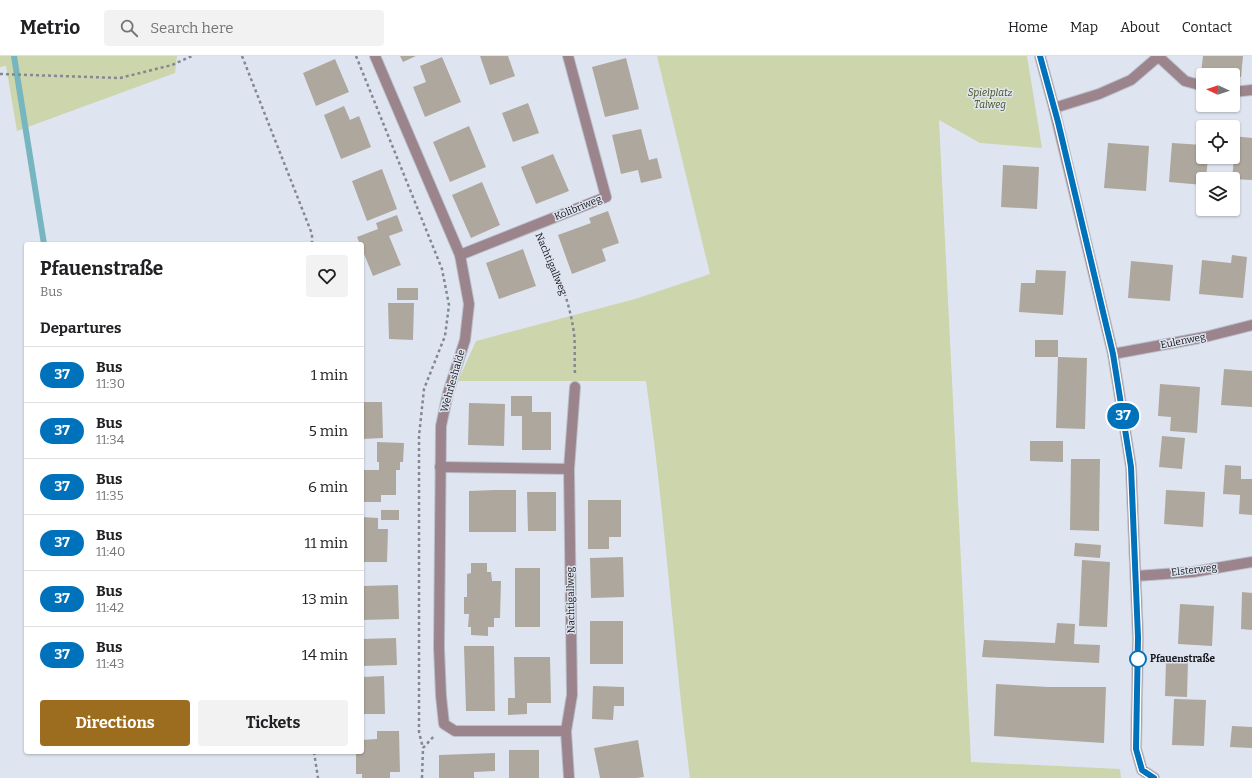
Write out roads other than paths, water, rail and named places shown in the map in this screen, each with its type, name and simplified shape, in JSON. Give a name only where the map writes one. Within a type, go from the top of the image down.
[{"type":"street","name":"Wehrleshalde","points":[[375,56],[460,256],[469,304],[465,340],[448,393],[441,426],[439,648],[444,724],[455,731],[566,731]]},
{"type":"street","name":"Kolibriweg","points":[[460,256],[606,198],[568,56]]},
{"type":"street","points":[[1040,56],[1054,108],[1113,354],[1131,467],[1138,637],[1136,749],[1142,770],[1154,778]]},
{"type":"street","points":[[1054,108],[1100,94],[1131,80],[1159,56],[1185,81],[1196,84]]},
{"type":"street","points":[[1240,91],[1252,90]]},
{"type":"street","name":"Eulenweg","points":[[1113,354],[1205,337],[1252,325]]},
{"type":"street","name":"Nachtigallweg","points":[[570,778],[566,731],[572,695],[570,469],[575,387]]},
{"type":"street","points":[[440,467],[570,469]]},
{"type":"street","name":"Elsterweg","points":[[1136,576],[1193,572],[1252,562]]},
{"type":"waterway","points":[[14,56],[44,242]]},
{"type":"place","name":"Pfauenstraße","points":[[1138,659]]},
{"type":"park label","name":"Spielplatz Talweg","points":[[990,98]]}]
